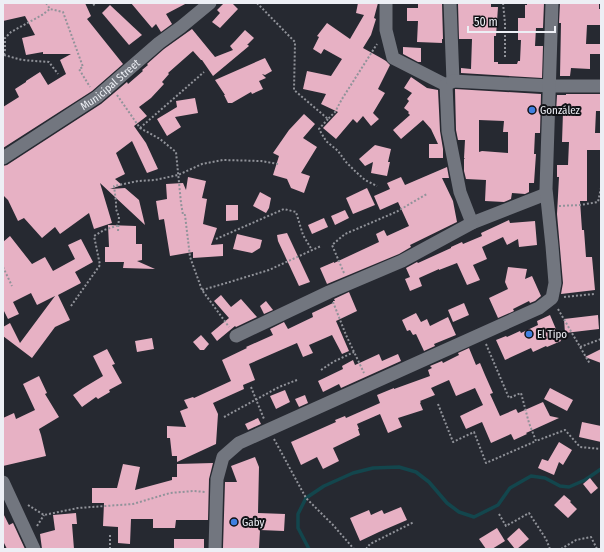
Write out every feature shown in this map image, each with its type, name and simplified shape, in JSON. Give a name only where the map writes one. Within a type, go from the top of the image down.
[{"type":"street","name":"Municipal Street","points":[[3,158],[97,97],[210,3]]},
{"type":"street","points":[[386,3],[386,30],[393,58],[450,83],[601,86]]},
{"type":"street","points":[[450,3],[450,83],[448,131],[460,192],[472,223]]},
{"type":"street","points":[[215,549],[217,479],[223,457],[239,442],[539,308],[552,298],[555,283],[546,189],[552,3]]},
{"type":"street","points":[[236,336],[329,292],[402,261],[472,223],[547,200]]},
{"type":"street","points":[[3,482],[34,549]]},
{"type":"path","points":[[46,3],[50,9],[63,12],[83,68],[79,69],[97,97]]},
{"type":"path","points":[[93,5],[97,3]]},
{"type":"path","points":[[257,3],[295,42],[294,90],[328,119]]},
{"type":"path","points":[[503,3],[506,58]]},
{"type":"path","points":[[50,9],[11,32],[5,38],[4,55],[22,60],[49,62],[58,74]]},
{"type":"path","points":[[377,186],[365,180],[356,172],[338,151],[326,141],[319,130],[335,112],[386,30]]},
{"type":"path","points":[[140,128],[204,72]]},
{"type":"path","points":[[110,86],[140,128],[160,139],[176,152],[182,212],[185,215],[190,257],[202,290],[236,336]]},
{"type":"path","points":[[118,231],[119,217],[116,209],[114,186],[178,175],[202,164],[223,160],[260,161],[278,164]]},
{"type":"path","points":[[547,200],[580,205],[598,202],[601,188]]},
{"type":"path","points":[[349,284],[332,245],[345,234],[396,212],[427,194]]},
{"type":"path","points":[[216,239],[284,209],[296,212],[303,235],[312,250]]},
{"type":"path","points":[[71,306],[100,264],[94,236],[104,230],[119,225]]},
{"type":"path","points":[[202,290],[269,270],[321,246]]},
{"type":"path","points":[[3,267],[12,286]]},
{"type":"path","points":[[329,292],[346,335],[369,384]]},
{"type":"path","points":[[590,364],[552,298],[594,294]]},
{"type":"path","points":[[481,334],[508,398],[520,393],[536,441]]},
{"type":"path","points":[[580,347],[601,338]]},
{"type":"path","points":[[321,370],[333,362],[354,352]]},
{"type":"path","points":[[224,417],[279,387],[297,380]]},
{"type":"path","points":[[251,387],[268,429],[306,498],[354,549]]},
{"type":"path","points":[[438,404],[453,442],[474,432],[486,463],[565,430],[580,446],[601,449]]},
{"type":"path","points":[[26,504],[44,515],[78,508],[133,504],[170,493],[193,491],[207,492],[217,488]]},
{"type":"path","points":[[499,514],[506,526],[529,513],[546,539],[550,549]]},
{"type":"path","points":[[366,549],[370,544],[414,522]]},
{"type":"path","points":[[110,536],[110,549]]},
{"type":"path","points":[[561,549],[576,540],[591,536],[597,549]]},
{"type":"building","points":[[3,3],[85,3],[91,16],[87,19],[123,64],[92,91],[3,148],[3,107],[19,97],[15,89],[40,72],[48,85],[66,74],[60,60],[71,54],[43,54],[43,52],[26,55],[22,38],[35,35],[25,16],[3,21]]},
{"type":"building","points":[[131,3],[187,3],[166,14],[172,24],[161,32],[156,24],[152,28]]},
{"type":"building","points":[[224,3],[232,3],[238,9],[220,28],[212,22],[220,13],[217,10]]},
{"type":"building","points":[[358,3],[378,3],[374,18],[376,19],[371,35],[363,48],[386,61],[390,65],[378,89],[385,93],[373,113],[379,119],[371,126],[363,116],[357,123],[353,119],[336,139],[323,128],[338,112],[321,104],[326,94],[303,89],[307,71],[331,76],[342,59],[324,49],[321,54],[313,49],[319,37],[317,36],[327,23],[350,39],[364,15],[356,13]]},
{"type":"building","points":[[418,3],[442,3],[442,43],[417,42],[418,21],[407,21],[407,8],[418,8]]},
{"type":"building","points":[[458,3],[491,3],[491,7],[498,7],[496,36],[494,36],[494,62],[498,62],[498,64],[517,64],[518,61],[520,61],[521,40],[518,40],[518,18],[525,18],[525,5],[527,5],[527,3],[544,3],[543,28],[536,28],[535,46],[543,46],[542,78],[461,73],[461,68],[471,69],[472,39],[459,39]]},
{"type":"building","points":[[560,3],[599,3],[599,9],[601,9],[601,25],[587,25],[586,44],[601,44],[601,54],[590,54],[590,69],[571,68],[570,76],[560,76]]},
{"type":"building","points":[[110,5],[142,35],[129,45],[102,13]]},
{"type":"building","points":[[192,29],[215,57],[233,50],[230,46],[245,30],[254,38],[247,45],[249,46],[213,76],[202,60],[193,51],[168,73],[169,74],[162,82],[164,84],[151,98],[139,107],[147,116],[134,126],[146,143],[158,169],[147,173],[132,141],[116,153],[125,174],[115,179],[122,185],[110,189],[125,188],[139,200],[145,225],[100,183],[112,223],[94,229],[89,213],[60,234],[55,227],[42,238],[24,218],[18,221],[8,200],[3,195],[3,166],[7,165],[101,104],[127,82],[128,84],[143,71],[142,70],[148,65],[147,64],[164,49]]},
{"type":"building","points":[[403,47],[421,48],[421,62],[418,62],[403,54]]},
{"type":"building","points":[[265,58],[272,71],[265,75],[262,74],[266,78],[259,81],[263,89],[252,94],[251,92],[232,103],[228,103],[225,95],[215,80]]},
{"type":"building","points":[[411,77],[427,88],[438,90],[443,158],[429,158],[429,144],[438,144],[431,129],[423,120],[401,139],[393,130],[410,115],[404,108],[409,101],[407,99],[412,93],[404,88]]},
{"type":"building","points":[[455,89],[541,94],[540,133],[535,133],[534,154],[536,154],[534,183],[529,183],[529,192],[525,194],[512,193],[511,199],[504,202],[485,201],[486,180],[466,179],[464,171],[465,140],[458,140],[456,130]],"holes":[[[479,120],[504,121],[503,132],[508,132],[508,153],[479,152]]]},
{"type":"building","points":[[601,94],[601,111],[596,111],[595,133],[601,133],[601,150],[587,150],[587,201],[580,201],[586,257],[592,257],[595,290],[561,294],[563,283],[557,214],[559,177],[557,177],[557,165],[568,165],[569,142],[562,142],[563,112],[556,112],[557,95]]},
{"type":"building","points":[[195,98],[198,113],[175,117],[181,127],[167,136],[157,119],[177,107],[176,101]]},
{"type":"building","points":[[304,114],[315,124],[303,138],[317,147],[301,173],[310,176],[304,193],[291,188],[287,179],[273,175],[279,156],[273,153],[289,130]]},
{"type":"building","points":[[375,145],[391,149],[387,176],[371,173],[373,162],[365,166],[359,159]]},
{"type":"building","points":[[447,167],[449,178],[442,178],[453,201],[457,222],[410,245],[411,247],[399,254],[327,284],[320,268],[379,242],[376,234],[384,230],[387,236],[409,226],[398,202],[380,210],[374,196],[390,189],[387,183],[401,177],[405,185]]},
{"type":"building","points":[[188,177],[206,181],[202,198],[207,199],[203,224],[217,228],[211,245],[223,244],[223,256],[193,258],[193,252],[170,256],[164,219],[159,220],[156,201],[167,199],[166,184],[183,183],[186,190]]},
{"type":"building","points":[[367,188],[375,205],[353,214],[346,198]]},
{"type":"building","points":[[260,192],[271,198],[269,208],[266,213],[253,206]]},
{"type":"building","points":[[226,205],[238,205],[238,220],[226,221]]},
{"type":"building","points":[[345,210],[349,218],[335,225],[331,216]]},
{"type":"building","points":[[324,218],[328,227],[312,234],[308,225]]},
{"type":"building","points":[[509,220],[510,223],[535,221],[537,245],[519,247],[518,239],[507,245],[503,237],[482,247],[487,259],[473,265],[480,280],[467,285],[457,263],[419,278],[422,286],[410,291],[405,279],[410,277],[406,268],[462,242],[463,244],[482,236],[481,233]]},
{"type":"building","points":[[108,225],[136,226],[136,244],[142,244],[142,260],[137,261],[155,269],[123,268],[124,262],[105,262],[105,247],[109,247]]},
{"type":"building","points":[[287,233],[310,282],[299,286],[278,241],[277,235]]},
{"type":"building","points":[[237,234],[262,240],[260,248],[252,253],[233,249]]},
{"type":"building","points":[[10,236],[32,264],[45,257],[53,271],[75,259],[68,245],[81,239],[93,262],[75,272],[81,283],[58,295],[70,320],[55,327],[32,358],[3,336],[3,327],[10,323],[20,343],[55,296],[37,305],[31,293],[13,302],[19,314],[8,319],[3,309],[3,242]]},
{"type":"building","points":[[508,267],[527,269],[525,279],[532,276],[541,296],[535,301],[530,303],[529,301],[513,309],[514,311],[498,318],[489,298],[508,289],[505,282]]},
{"type":"building","points":[[349,292],[357,311],[336,321],[349,351],[342,354],[332,335],[309,345],[313,353],[303,357],[297,343],[249,364],[255,380],[243,385],[244,389],[213,403],[218,414],[216,444],[177,462],[177,456],[172,456],[170,438],[167,438],[167,426],[186,427],[180,411],[188,408],[184,400],[194,398],[231,381],[222,360],[273,335],[270,329],[284,322],[288,329],[313,317],[312,313],[333,303],[333,301],[335,301],[334,299]]},
{"type":"building","points":[[221,295],[231,307],[241,299],[257,317],[236,327],[235,326],[217,341],[211,333],[229,318],[214,301]]},
{"type":"building","points":[[266,301],[273,310],[264,314],[260,306]]},
{"type":"building","points":[[464,303],[469,315],[453,322],[448,310]]},
{"type":"building","points":[[416,313],[421,322],[427,319],[430,326],[448,317],[456,335],[434,344],[435,346],[424,351],[416,334],[413,335],[410,330],[407,331],[402,320]]},
{"type":"building","points":[[550,315],[561,341],[533,352],[531,348],[505,360],[496,340],[520,331],[521,333],[538,325],[537,321]]},
{"type":"building","points":[[598,315],[599,329],[565,333],[564,319]]},
{"type":"building","points":[[201,335],[209,344],[204,350],[200,350],[193,342]]},
{"type":"building","points":[[152,338],[154,349],[137,352],[135,341]]},
{"type":"building","points":[[469,348],[476,365],[480,363],[493,393],[490,394],[500,416],[516,409],[518,413],[543,402],[550,416],[559,418],[514,440],[511,434],[491,443],[482,422],[466,429],[460,416],[483,405],[475,388],[456,396],[449,380],[431,388],[435,395],[420,401],[423,410],[398,418],[402,427],[388,433],[380,414],[357,424],[360,435],[333,448],[339,461],[323,469],[317,457],[301,465],[291,442],[336,422],[335,420],[345,416],[346,418],[380,403],[377,395],[430,376],[428,370],[432,368],[430,366],[442,361],[443,363]]},
{"type":"building","points":[[107,349],[115,364],[112,365],[122,383],[109,390],[110,392],[98,399],[96,397],[82,407],[73,395],[103,376],[93,356]]},
{"type":"building","points":[[601,349],[601,363],[585,357]]},
{"type":"building","points":[[379,354],[382,361],[398,354],[401,361],[341,388],[339,384],[323,392],[318,381],[343,369],[342,366],[353,360],[355,365]]},
{"type":"building","points":[[39,376],[47,393],[45,394],[59,417],[39,429],[46,456],[3,466],[3,418],[14,413],[16,419],[35,410],[23,384]]},
{"type":"building","points":[[550,388],[573,400],[567,411],[544,399]]},
{"type":"building","points":[[285,390],[290,402],[276,409],[270,396]]},
{"type":"building","points":[[305,395],[308,403],[299,407],[295,399]]},
{"type":"building","points":[[258,418],[261,424],[248,430],[245,424]]},
{"type":"building","points":[[582,422],[601,426],[601,442],[579,437]]},
{"type":"building","points":[[559,442],[572,450],[563,465],[559,462],[554,475],[538,468],[542,459],[548,461]]},
{"type":"building","points":[[255,457],[259,467],[258,513],[285,514],[284,531],[260,530],[259,548],[223,548],[225,482],[237,482],[231,466]]},
{"type":"building","points":[[213,463],[209,479],[208,520],[176,520],[175,528],[153,528],[153,519],[131,519],[130,544],[118,543],[118,527],[103,526],[104,503],[92,503],[92,488],[117,488],[123,464],[140,467],[135,490],[172,480],[172,477],[177,477],[177,464]]},
{"type":"building","points":[[590,478],[598,488],[591,494],[583,484]]},
{"type":"building","points":[[564,495],[577,509],[568,518],[554,505]]},
{"type":"building","points":[[401,507],[407,520],[360,541],[350,518],[369,510],[371,515],[382,510],[384,514]]},
{"type":"building","points":[[3,513],[9,525],[13,523],[25,549],[7,549],[3,541]]},
{"type":"building","points":[[76,513],[77,524],[72,524],[74,549],[42,549],[40,534],[55,530],[53,515]]},
{"type":"building","points":[[497,528],[505,541],[492,549],[486,549],[479,539]]},
{"type":"building","points":[[519,528],[529,539],[515,549],[507,539]]},
{"type":"building","points":[[174,539],[204,539],[204,549],[174,549]]},
{"type":"waterway","points":[[309,549],[298,528],[298,514],[306,498],[324,486],[353,473],[373,468],[399,467],[416,472],[429,482],[447,503],[459,512],[474,517],[498,505],[510,488],[531,476],[545,478],[560,486],[569,487],[585,480],[601,469]]},
{"type":"place","name":"González","points":[[532,110]]},
{"type":"place","name":"El Tipo","points":[[529,334]]},
{"type":"place","name":"Gaby","points":[[234,522]]}]
